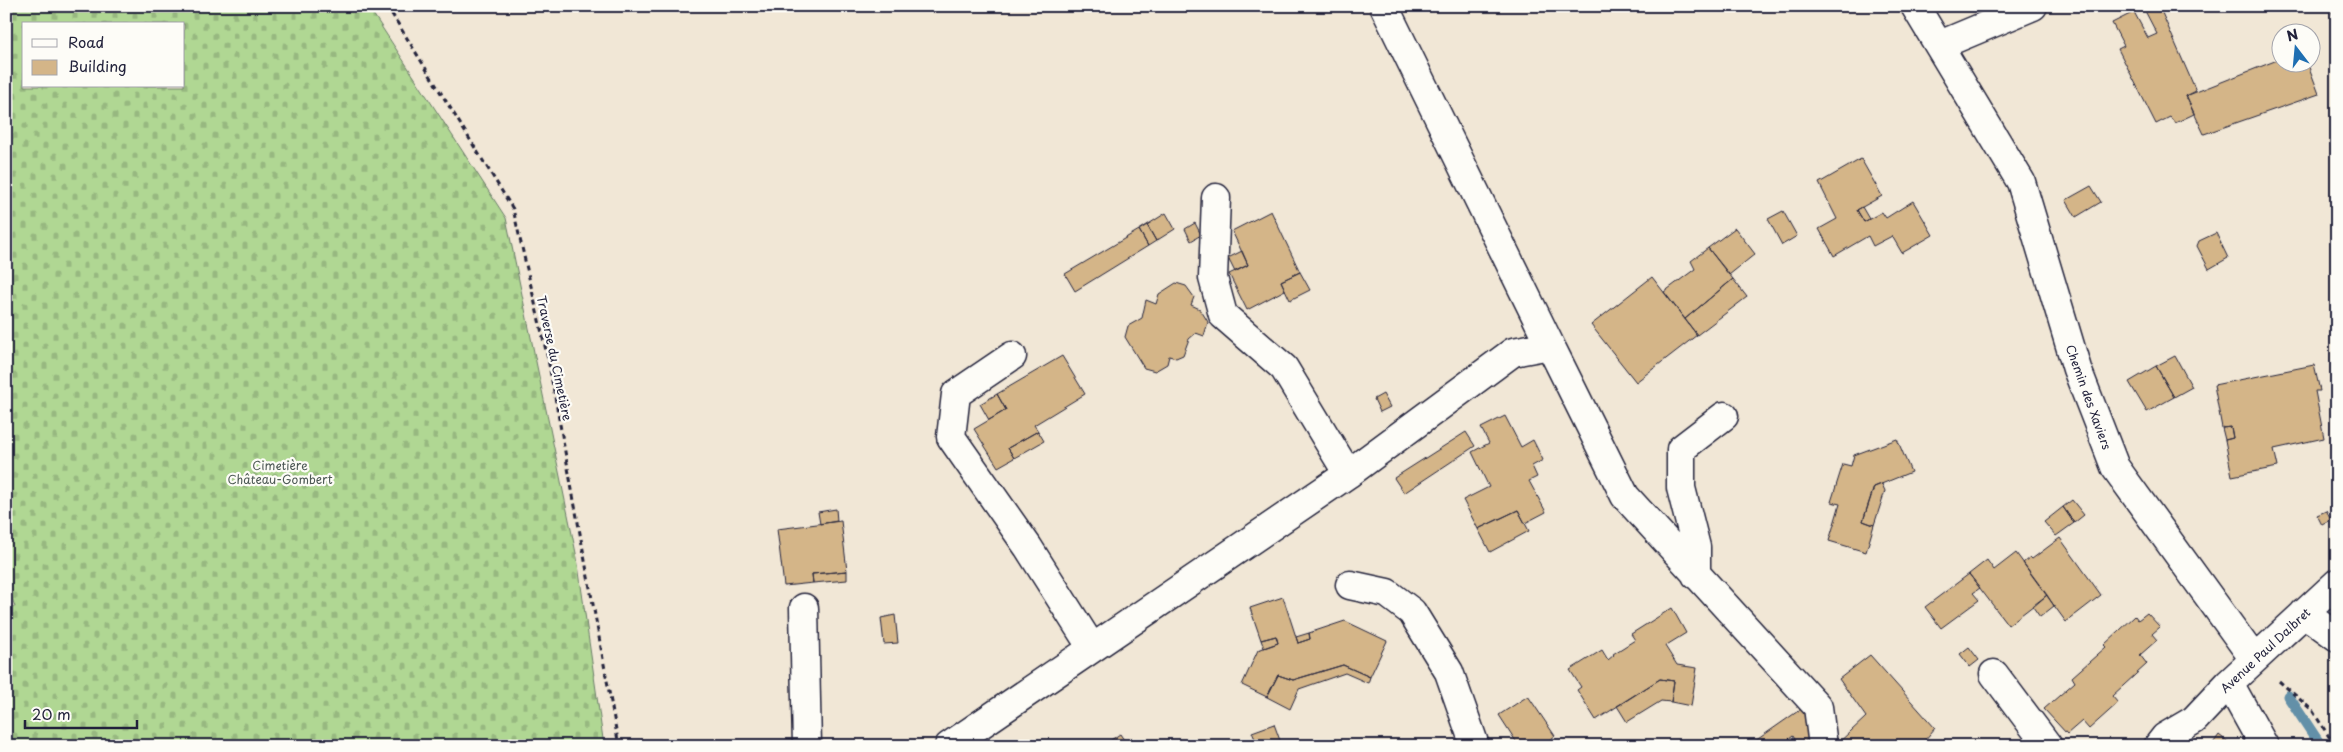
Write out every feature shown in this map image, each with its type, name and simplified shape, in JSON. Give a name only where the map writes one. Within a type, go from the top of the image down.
[{"type":"street","points":[[1384,6],[1625,496],[1818,707],[1823,746]]},
{"type":"street","name":"Chemin des Xaviers","points":[[1914,6],[1940,45],[2021,182],[2077,369],[2115,467],[2254,659]]},
{"type":"street","points":[[1940,45],[2033,6]]},
{"type":"street","points":[[1216,198],[1213,278],[1223,315],[1284,368],[1348,474]]},
{"type":"street","points":[[949,746],[1348,474],[1513,352],[1550,345]]},
{"type":"street","points":[[1012,356],[956,394],[951,437],[1028,547],[1092,648]]},
{"type":"street","points":[[1696,575],[1696,547],[1681,488],[1681,449],[1724,416]]},
{"type":"street","name":"Avenue Paul Dalbret","points":[[2158,746],[2165,737],[2192,733],[2228,683],[2337,583]]},
{"type":"street","points":[[1350,585],[1387,593],[1412,612],[1449,672],[1474,746]]},
{"type":"street","points":[[804,608],[806,746]]},
{"type":"street","points":[[2304,613],[2337,637]]},
{"type":"street","points":[[1994,674],[2048,746]]},
{"type":"street","points":[[2228,683],[2264,746]]},
{"type":"path","name":"Traverse du Cimetière","points":[[387,6],[513,209],[550,368],[619,746]]},
{"type":"path","points":[[2254,659],[2312,710],[2335,746]]},
{"type":"green space","name":"Cimetière Château-Gombert","points":[[6,6],[368,6],[506,218],[577,558],[604,746],[6,746],[6,606],[15,607],[6,580]]},
{"type":"building","points":[[2159,6],[2196,91],[2186,96],[2194,114],[2175,123],[2170,117],[2156,124],[2118,49],[2124,46],[2112,23],[2134,12],[2148,38],[2157,34],[2143,7]]},
{"type":"building","points":[[2329,6],[2337,6],[2337,26]]},
{"type":"building","points":[[2270,63],[2270,72],[2311,72],[2319,94],[2204,134],[2186,96]]},
{"type":"building","points":[[1861,159],[1882,196],[1857,210],[1864,222],[1882,212],[1886,218],[1913,201],[1933,235],[1902,253],[1892,236],[1873,246],[1868,236],[1834,256],[1819,229],[1837,219],[1819,183]]},
{"type":"building","points":[[2091,186],[2101,202],[2076,217],[2066,200]]},
{"type":"building","points":[[1862,207],[1869,219],[1864,222],[1857,210]]},
{"type":"building","points":[[1271,211],[1300,272],[1281,281],[1285,290],[1247,310],[1229,274],[1248,265],[1232,231]]},
{"type":"building","points":[[1783,211],[1797,236],[1782,245],[1768,219]]},
{"type":"building","points":[[1166,213],[1175,229],[1156,241],[1147,225]]},
{"type":"building","points":[[1195,223],[1201,235],[1191,241],[1185,229]]},
{"type":"building","points":[[1147,225],[1156,241],[1148,246],[1139,230]]},
{"type":"building","points":[[1735,228],[1755,254],[1729,275],[1708,248]]},
{"type":"building","points":[[1139,230],[1148,246],[1075,291],[1065,274]]},
{"type":"building","points":[[2216,233],[2228,258],[2209,269],[2197,246],[2199,241]]},
{"type":"building","points":[[1708,248],[1733,279],[1685,319],[1664,292],[1695,269],[1691,261]]},
{"type":"building","points":[[1242,251],[1248,265],[1235,272],[1228,258]]},
{"type":"building","points":[[1300,272],[1310,290],[1290,300],[1281,281]]},
{"type":"building","points":[[1652,277],[1697,335],[1636,382],[1591,325]]},
{"type":"building","points":[[1733,279],[1747,297],[1697,335],[1685,319]]},
{"type":"building","points":[[1176,283],[1186,286],[1194,297],[1191,305],[1200,309],[1208,322],[1204,336],[1196,333],[1189,339],[1183,355],[1176,358],[1169,356],[1167,364],[1155,371],[1144,368],[1125,337],[1128,326],[1142,318],[1146,300],[1156,304],[1159,294]]},
{"type":"building","points":[[1062,356],[1085,394],[1034,425],[1038,431],[1008,448],[1014,458],[998,467],[974,429],[1006,410],[997,394]]},
{"type":"building","points":[[2175,356],[2192,387],[2174,397],[2156,366]]},
{"type":"building","points":[[2314,365],[2320,391],[2315,391],[2324,438],[2274,449],[2278,467],[2232,476],[2225,440],[2233,438],[2231,427],[2222,428],[2214,385]]},
{"type":"building","points":[[2156,366],[2174,397],[2147,412],[2129,382]]},
{"type":"building","points":[[997,394],[1006,410],[989,420],[980,404]]},
{"type":"building","points":[[1383,394],[1390,407],[1380,412],[1374,399]]},
{"type":"building","points":[[1505,416],[1521,447],[1533,440],[1543,460],[1532,466],[1537,477],[1529,481],[1546,512],[1525,523],[1518,510],[1478,529],[1463,500],[1489,487],[1472,452],[1489,443],[1481,428]]},
{"type":"building","points":[[2231,427],[2233,438],[2225,440],[2222,428]]},
{"type":"building","points":[[1038,431],[1044,441],[1014,458],[1008,448]]},
{"type":"building","points":[[1466,432],[1475,446],[1404,493],[1394,478]]},
{"type":"building","points":[[1897,439],[1911,472],[1874,487],[1863,521],[1874,525],[1866,552],[1829,541],[1840,504],[1831,502],[1843,464],[1851,466],[1854,455]]},
{"type":"building","points":[[1882,484],[1885,491],[1874,525],[1863,521],[1874,487]]},
{"type":"building","points":[[2072,500],[2084,515],[2074,523],[2063,507]]},
{"type":"building","points":[[2063,507],[2074,523],[2056,536],[2044,522]]},
{"type":"building","points":[[836,509],[837,521],[820,524],[818,512]]},
{"type":"building","points":[[1518,510],[1529,531],[1490,552],[1478,529]]},
{"type":"building","points":[[2326,511],[2331,520],[2322,525],[2317,515]]},
{"type":"building","points":[[841,521],[847,571],[812,574],[813,583],[784,586],[777,529]]},
{"type":"building","points":[[2060,538],[2101,595],[2066,622],[2023,563],[2030,557],[2032,559]]},
{"type":"building","points":[[2016,553],[2047,595],[2008,625],[1969,574],[1987,560],[1994,570]]},
{"type":"building","points":[[847,571],[847,580],[813,583],[812,574]]},
{"type":"building","points":[[1969,574],[1980,588],[1973,593],[1979,600],[1941,628],[1925,607]]},
{"type":"building","points":[[2047,595],[2054,606],[2040,617],[2033,607]]},
{"type":"building","points":[[1283,597],[1298,643],[1310,639],[1309,633],[1345,621],[1387,641],[1370,677],[1343,665],[1293,680],[1278,675],[1267,697],[1242,685],[1258,650],[1278,643],[1276,636],[1261,640],[1250,608]]},
{"type":"building","points":[[1672,608],[1686,633],[1665,646],[1677,665],[1697,668],[1691,706],[1671,702],[1674,681],[1660,679],[1596,720],[1577,690],[1581,687],[1570,670],[1602,650],[1608,660],[1613,654],[1635,640],[1631,634]]},
{"type":"building","points":[[2147,613],[2160,627],[2152,634],[2157,640],[2140,655],[2147,664],[2112,696],[2118,703],[2089,729],[2082,721],[2067,734],[2044,709],[2075,682],[2072,677],[2106,647],[2104,645],[2135,616],[2138,620]]},
{"type":"building","points":[[895,615],[898,643],[884,644],[881,618]]},
{"type":"building","points":[[1309,633],[1310,639],[1298,643],[1296,637]]},
{"type":"building","points":[[1276,636],[1278,643],[1264,648],[1261,640]]},
{"type":"building","points":[[1969,647],[1979,660],[1970,667],[1960,654]]},
{"type":"building","points":[[1870,655],[1935,728],[1920,746],[1835,746],[1866,717],[1839,679]]},
{"type":"building","points":[[1343,665],[1370,677],[1368,683],[1345,673],[1299,689],[1290,709],[1267,697],[1278,675],[1293,680]]},
{"type":"building","points":[[1660,679],[1674,681],[1671,702],[1661,701],[1627,722],[1617,706]]},
{"type":"building","points":[[1528,696],[1555,736],[1540,746],[1519,746],[1499,715]]},
{"type":"building","points":[[1801,709],[1818,733],[1798,745],[1793,736],[1780,746],[1748,746]]},
{"type":"building","points":[[1274,724],[1282,746],[1258,746],[1252,732]]},
{"type":"building","points":[[1120,734],[1128,746],[1102,746]]},
{"type":"building","points":[[2219,735],[2233,746],[2211,746]]},
{"type":"waterway","points":[[2288,696],[2321,746]]}]
